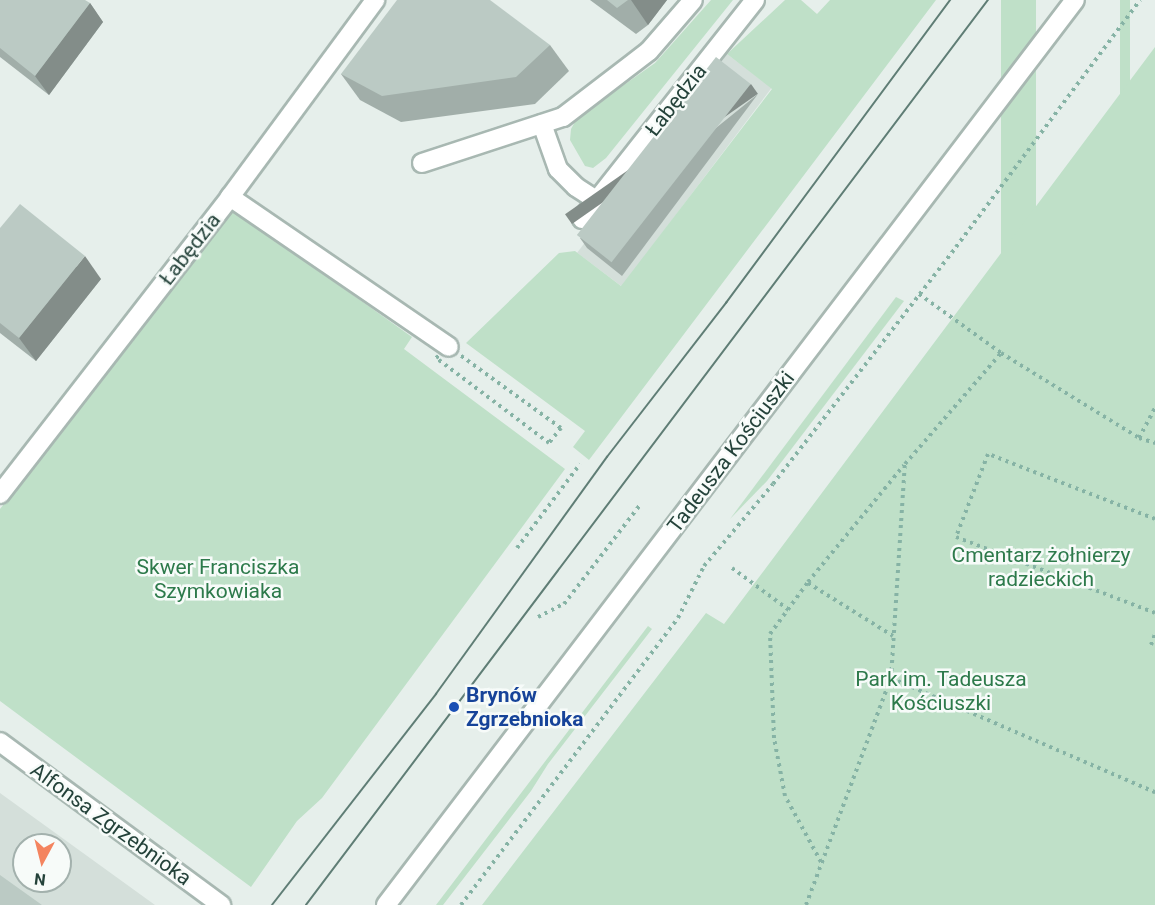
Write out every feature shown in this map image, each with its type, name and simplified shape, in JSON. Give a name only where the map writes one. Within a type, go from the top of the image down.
[{"type":"street","name":"Łabędzia","points":[[0,494],[230,197],[375,0]]},
{"type":"street","points":[[422,163],[563,117],[649,51],[693,0]]},
{"type":"street","name":"Łabędzia","points":[[582,219],[755,0]]},
{"type":"street","name":"Tadeusza Kościuszki","points":[[386,905],[1075,0]]},
{"type":"street","points":[[542,124],[558,169],[576,187],[596,200]]},
{"type":"street","points":[[230,197],[443,353]]},
{"type":"street","name":"Alfonsa Zgrzebnioka","points":[[0,742],[221,905]]},
{"type":"path","points":[[461,905],[678,618],[704,566],[726,537],[764,496],[1140,0]]},
{"type":"path","points":[[919,294],[1001,353],[1139,438],[1155,443]]},
{"type":"path","points":[[443,353],[561,428],[549,443],[443,353]]},
{"type":"path","points":[[822,863],[785,796],[774,738],[771,634],[808,582],[905,464],[1001,353]]},
{"type":"path","points":[[1139,438],[1155,408]]},
{"type":"path","points":[[1155,519],[988,454],[956,537],[1155,614]]},
{"type":"path","points":[[517,548],[580,464]]},
{"type":"path","points":[[806,905],[891,678],[905,464]]},
{"type":"path","points":[[538,617],[564,604],[640,505]]},
{"type":"path","points":[[732,568],[789,610]]},
{"type":"path","points":[[808,582],[894,637]]},
{"type":"path","points":[[1151,645],[1155,634]]},
{"type":"path","points":[[891,678],[1155,792]]},
{"type":"shaded area","points":[[727,54],[772,88],[622,287],[577,253]]},
{"type":"shaded area","points":[[0,793],[55,833],[12,833],[12,893],[72,893],[72,845],[155,905],[0,905]]},
{"type":"green space","points":[[711,0],[733,0],[606,158],[593,168],[585,166],[570,140],[571,129],[577,118],[655,63]]},
{"type":"green space","points":[[785,0],[801,0],[817,14],[830,0],[936,0],[589,460],[573,447],[585,431],[466,343],[559,253],[575,251],[621,286],[772,89],[727,54]]},
{"type":"green space","points":[[1001,0],[1036,0],[1036,665],[1001,665]]},
{"type":"green space","points":[[1120,0],[1130,0],[1130,329],[1120,329]]},
{"type":"green space","name":"Park im. Tadeusza Kościuszki","points":[[1155,47],[1155,905],[482,905],[706,613],[724,624]]},
{"type":"green space","name":"Skwer Franciszka Szymkowiaka","points":[[232,209],[412,337],[404,349],[565,469],[322,798],[297,821],[251,887],[0,701],[0,509]]},
{"type":"green space","points":[[896,297],[904,301],[767,481],[730,519]]},
{"type":"green space","points":[[648,626],[652,629],[548,764],[531,791],[443,905],[436,905]]},
{"type":"building","points":[[0,0],[85,0],[90,3],[35,76],[0,48]]},
{"type":"building","points":[[397,0],[490,0],[550,45],[516,77],[382,96],[341,74]]},
{"type":"building","points":[[607,0],[628,0],[617,8]]},
{"type":"building","points":[[716,57],[751,84],[612,262],[577,235]]},
{"type":"building","points":[[20,204],[85,256],[19,338],[0,323],[0,228]]},
{"type":"building","points":[[0,875],[12,884],[12,893],[25,893],[42,905],[0,905]]},
{"type":"tram line","points":[[272,905],[436,694],[607,457],[726,303],[950,0]]},
{"type":"tram line","points":[[306,905],[988,0]]},
{"type":"place","name":"Brynów Zgrzebnioka","points":[[454,707]]},
{"type":"park label","name":"Cmentarz żołnierzy radzieckich","points":[[1041,567]]}]
